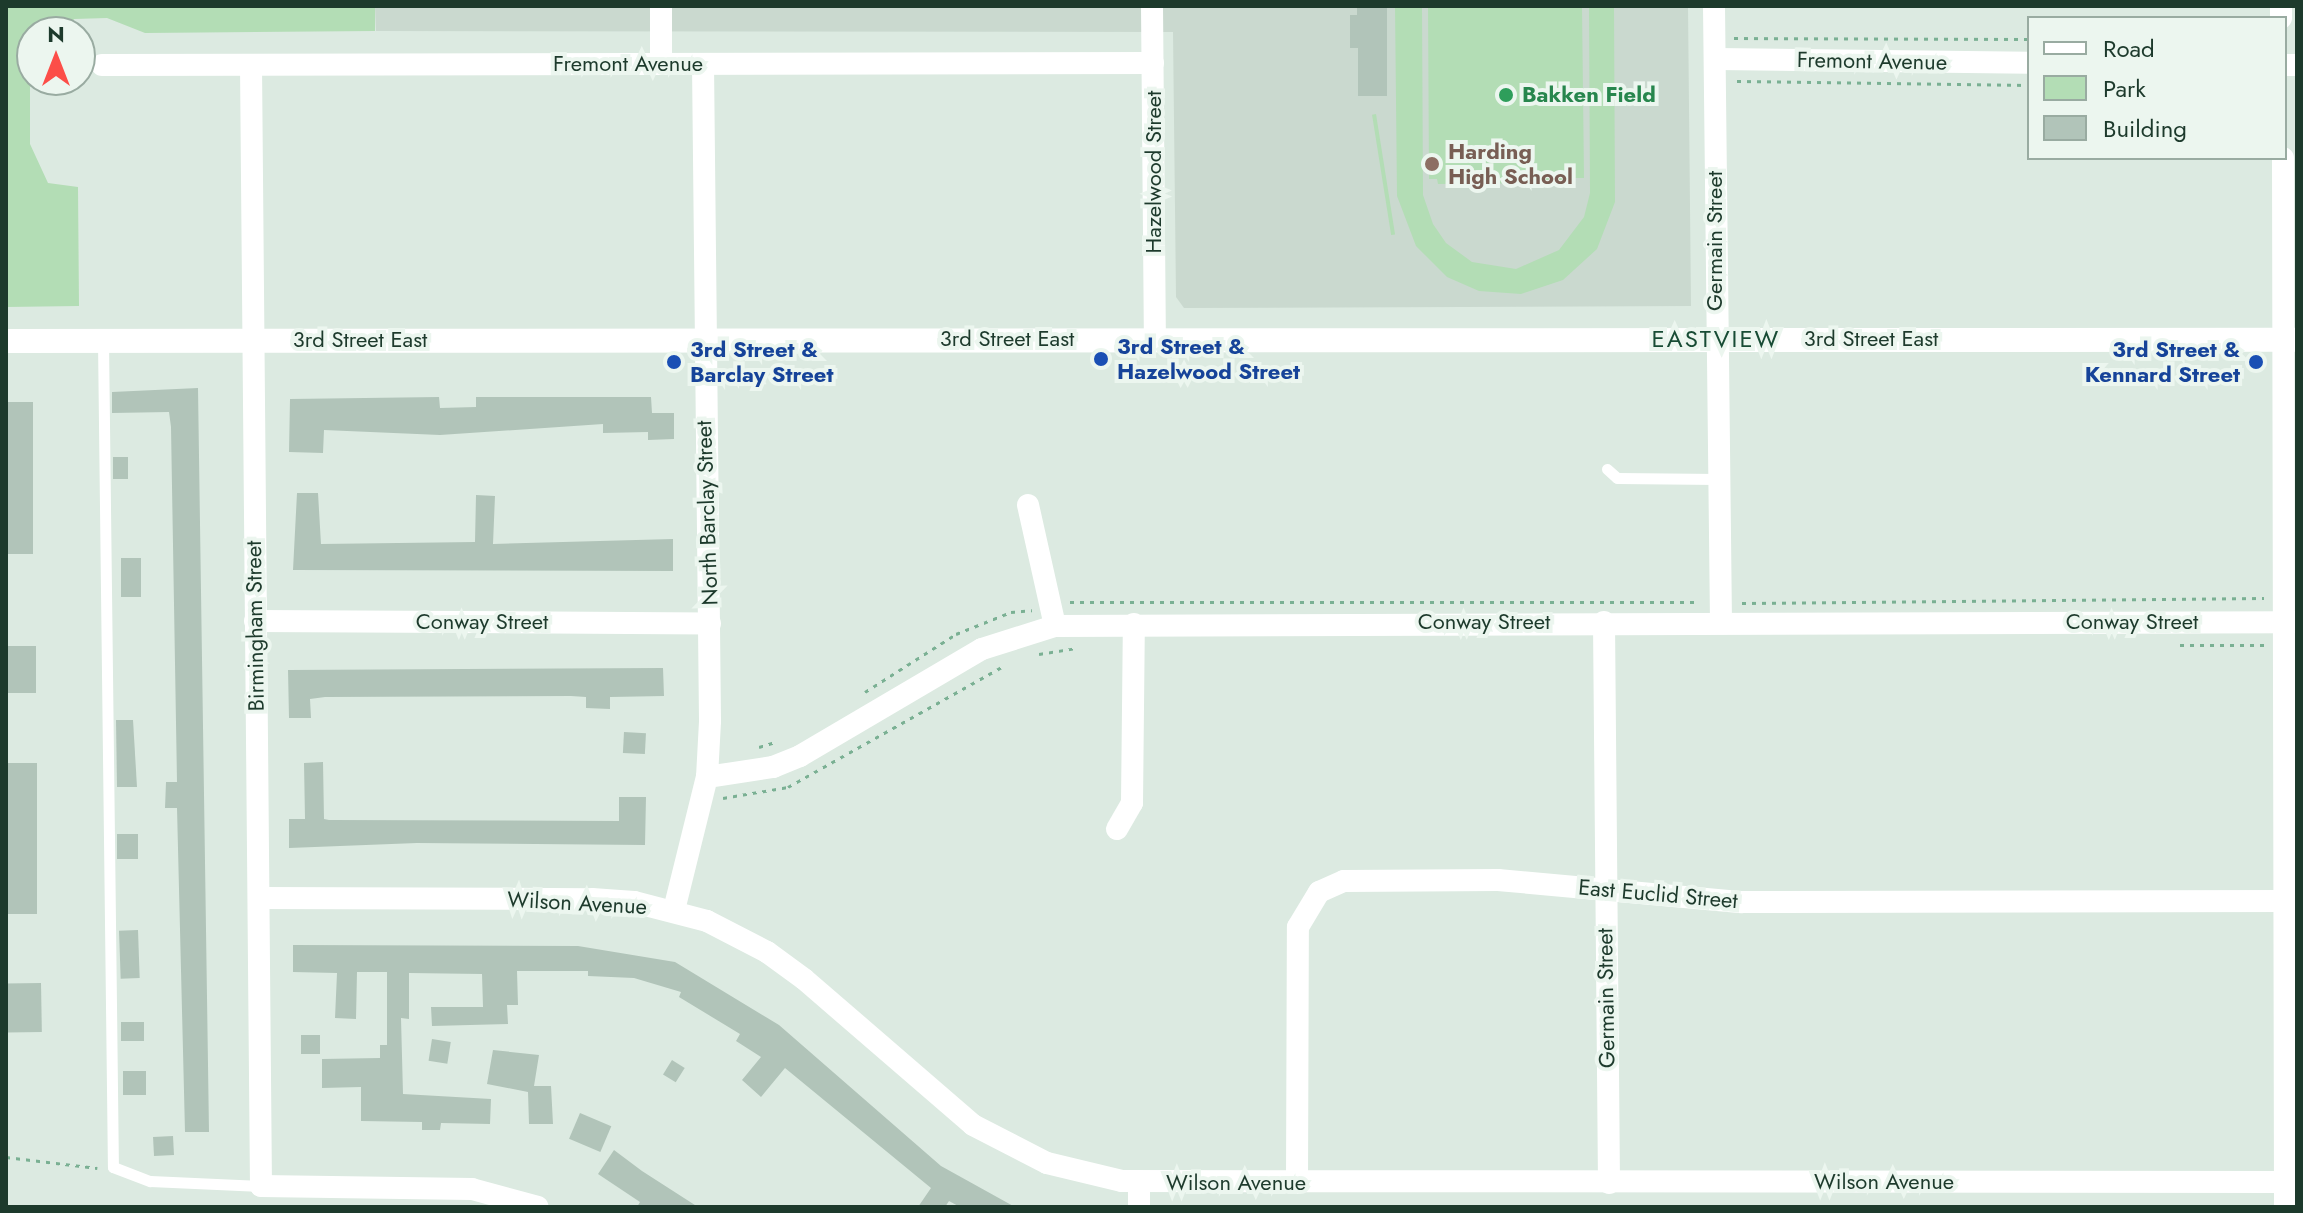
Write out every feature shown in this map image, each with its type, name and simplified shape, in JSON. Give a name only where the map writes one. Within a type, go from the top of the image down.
[{"type":"street","points":[[661,6],[661,64]]},
{"type":"street","name":"Hazelwood Street","points":[[1152,6],[1155,339]]},
{"type":"street","name":"Germain Street","points":[[1714,6],[1721,621]]},
{"type":"street","name":"Fremont Avenue","points":[[1716,59],[2027,63]]},
{"type":"street","name":"Fremont Avenue","points":[[102,65],[1153,63]]},
{"type":"street","name":"North Barclay Street","points":[[674,910],[714,786],[702,338],[703,64]]},
{"type":"street","name":"Birmingham Street","points":[[251,65],[261,1186]]},
{"type":"street","points":[[2283,160],[2290,340],[2292,622],[2291,1182],[2285,1207]]},
{"type":"street","name":"3rd Street East","points":[[6,341],[702,338],[2290,340]]},
{"type":"street","points":[[1028,505],[1055,626]]},
{"type":"street","name":"Conway Street","points":[[255,621],[710,623]]},
{"type":"street","name":"Conway Street","points":[[714,786],[800,756],[982,649],[1055,626],[1721,621],[2292,622]]},
{"type":"street","name":"Germain Street","points":[[1604,622],[1609,1183]]},
{"type":"street","points":[[1117,829],[1132,803],[1134,624]]},
{"type":"street","name":"East Euclid Street","points":[[1297,1183],[1298,927],[1319,892],[1356,881],[1498,880],[1742,902],[2291,901]]},
{"type":"street","name":"Wilson Avenue","points":[[260,898],[592,899],[674,910],[767,952],[943,1103],[996,1139],[1047,1163],[1139,1183],[2291,1182]]},
{"type":"street","points":[[1139,1183],[1139,1207]]},
{"type":"street","points":[[261,1186],[449,1187],[538,1207]]},
{"type":"lane","points":[[103,341],[113,1167],[150,1181],[261,1186]]},
{"type":"lane","points":[[1607,469],[1617,478],[1718,479]]},
{"type":"path","points":[[1732,40],[2027,39]]},
{"type":"path","points":[[1733,80],[2027,85]]},
{"type":"path","points":[[1067,604],[1666,598],[1700,602]]},
{"type":"path","points":[[1742,603],[2268,602]]},
{"type":"path","points":[[856,698],[956,634],[1011,612],[1032,611]]},
{"type":"path","points":[[1029,658],[1089,646]]},
{"type":"path","points":[[714,786],[729,800],[788,787],[1015,662]]},
{"type":"path","points":[[754,749],[785,740]]},
{"type":"shaded area","name":"Harding High School","points":[[375,6],[1688,6],[1691,306],[1184,308],[1176,297],[1173,32],[376,31]]},
{"type":"green space","points":[[6,6],[375,6],[375,31],[145,33],[96,16],[16,16],[16,96],[30,96],[30,144],[48,183],[78,187],[79,306],[6,307]]},
{"type":"green space","points":[[1395,6],[1422,6],[1423,195],[1433,224],[1446,243],[1472,262],[1516,269],[1559,250],[1584,217],[1590,193],[1589,6],[1614,6],[1615,202],[1597,249],[1563,280],[1521,294],[1479,291],[1447,277],[1416,246],[1397,196]]},
{"type":"green space","name":"Bakken Field","points":[[1428,6],[1582,6],[1584,178],[1575,178],[1575,183],[1438,184],[1437,179],[1429,179]]},
{"type":"green space","points":[[1376,114],[1395,234],[1391,235],[1372,115]]},
{"type":"building","points":[[1357,6],[1387,6],[1387,96],[1358,96],[1358,48],[1350,48],[1350,15],[1357,15]]},
{"type":"building","points":[[198,388],[209,1132],[185,1132],[177,808],[165,808],[166,782],[177,782],[171,427],[169,412],[112,413],[112,392]]},
{"type":"building","points":[[439,397],[440,408],[476,407],[476,397],[651,397],[652,413],[674,413],[674,439],[648,440],[648,432],[603,433],[603,424],[440,435],[324,430],[323,453],[289,452],[290,399]]},
{"type":"building","points":[[6,402],[33,402],[33,554],[6,554]]},
{"type":"building","points":[[113,457],[128,457],[128,479],[113,479]]},
{"type":"building","points":[[297,493],[318,493],[321,544],[475,542],[476,495],[495,496],[493,544],[673,539],[673,571],[293,570]]},
{"type":"building","points":[[121,558],[141,558],[141,597],[121,597]]},
{"type":"building","points":[[6,646],[36,646],[36,693],[6,693]]},
{"type":"building","points":[[663,668],[664,696],[610,697],[610,709],[586,708],[586,697],[571,696],[325,697],[310,699],[311,718],[289,718],[288,670]]},
{"type":"building","points":[[116,720],[133,720],[137,787],[117,787]]},
{"type":"building","points":[[624,732],[646,733],[645,754],[623,753]]},
{"type":"building","points":[[323,762],[324,819],[619,821],[619,797],[646,797],[645,845],[417,843],[289,848],[289,819],[305,819],[304,763]]},
{"type":"building","points":[[6,763],[37,763],[37,914],[6,914]]},
{"type":"building","points":[[117,834],[138,834],[138,859],[117,859]]},
{"type":"building","points":[[138,930],[140,978],[121,979],[119,931]]},
{"type":"building","points":[[293,945],[578,946],[675,962],[779,1025],[941,1166],[1015,1207],[960,1207],[949,1201],[945,1207],[918,1207],[931,1188],[785,1068],[761,1097],[742,1080],[761,1057],[736,1041],[740,1034],[679,997],[681,992],[634,978],[588,976],[588,971],[517,971],[518,1005],[507,1005],[508,1024],[432,1026],[431,1007],[483,1007],[482,974],[409,973],[409,1019],[401,1018],[403,1094],[491,1099],[490,1124],[441,1123],[440,1130],[422,1130],[422,1122],[361,1121],[361,1087],[322,1088],[322,1059],[380,1058],[380,1045],[387,1045],[387,972],[357,972],[356,1019],[335,1018],[337,973],[293,972]]},
{"type":"building","points":[[41,983],[42,1032],[7,1033],[6,984]]},
{"type":"building","points":[[121,1022],[144,1022],[144,1041],[121,1041]]},
{"type":"building","points":[[301,1035],[320,1035],[320,1054],[301,1054]]},
{"type":"building","points":[[432,1039],[451,1042],[447,1064],[429,1061]]},
{"type":"building","points":[[493,1050],[539,1055],[534,1086],[551,1086],[553,1124],[529,1124],[528,1092],[487,1084]]},
{"type":"building","points":[[672,1060],[685,1068],[676,1082],[663,1074]]},
{"type":"building","points":[[123,1071],[146,1071],[146,1095],[123,1095]]},
{"type":"building","points":[[580,1113],[611,1126],[600,1152],[569,1139]]},
{"type":"building","points":[[173,1136],[174,1155],[154,1156],[153,1137]]},
{"type":"building","points":[[614,1150],[698,1207],[637,1207],[640,1202],[598,1174]]},
{"type":"place","name":"Bakken Field","points":[[1506,95]]},
{"type":"place","name":"Harding High School","points":[[1432,164]]},
{"type":"place","name":"3rd Street & Hazelwood Street","points":[[1101,359]]},
{"type":"place","name":"3rd Street & Barclay Street","points":[[674,362]]},
{"type":"place","name":"3rd Street & Kennard Street","points":[[2256,362]]},
{"type":"district","name":"EASTVIEW","points":[[1716,339]]}]
